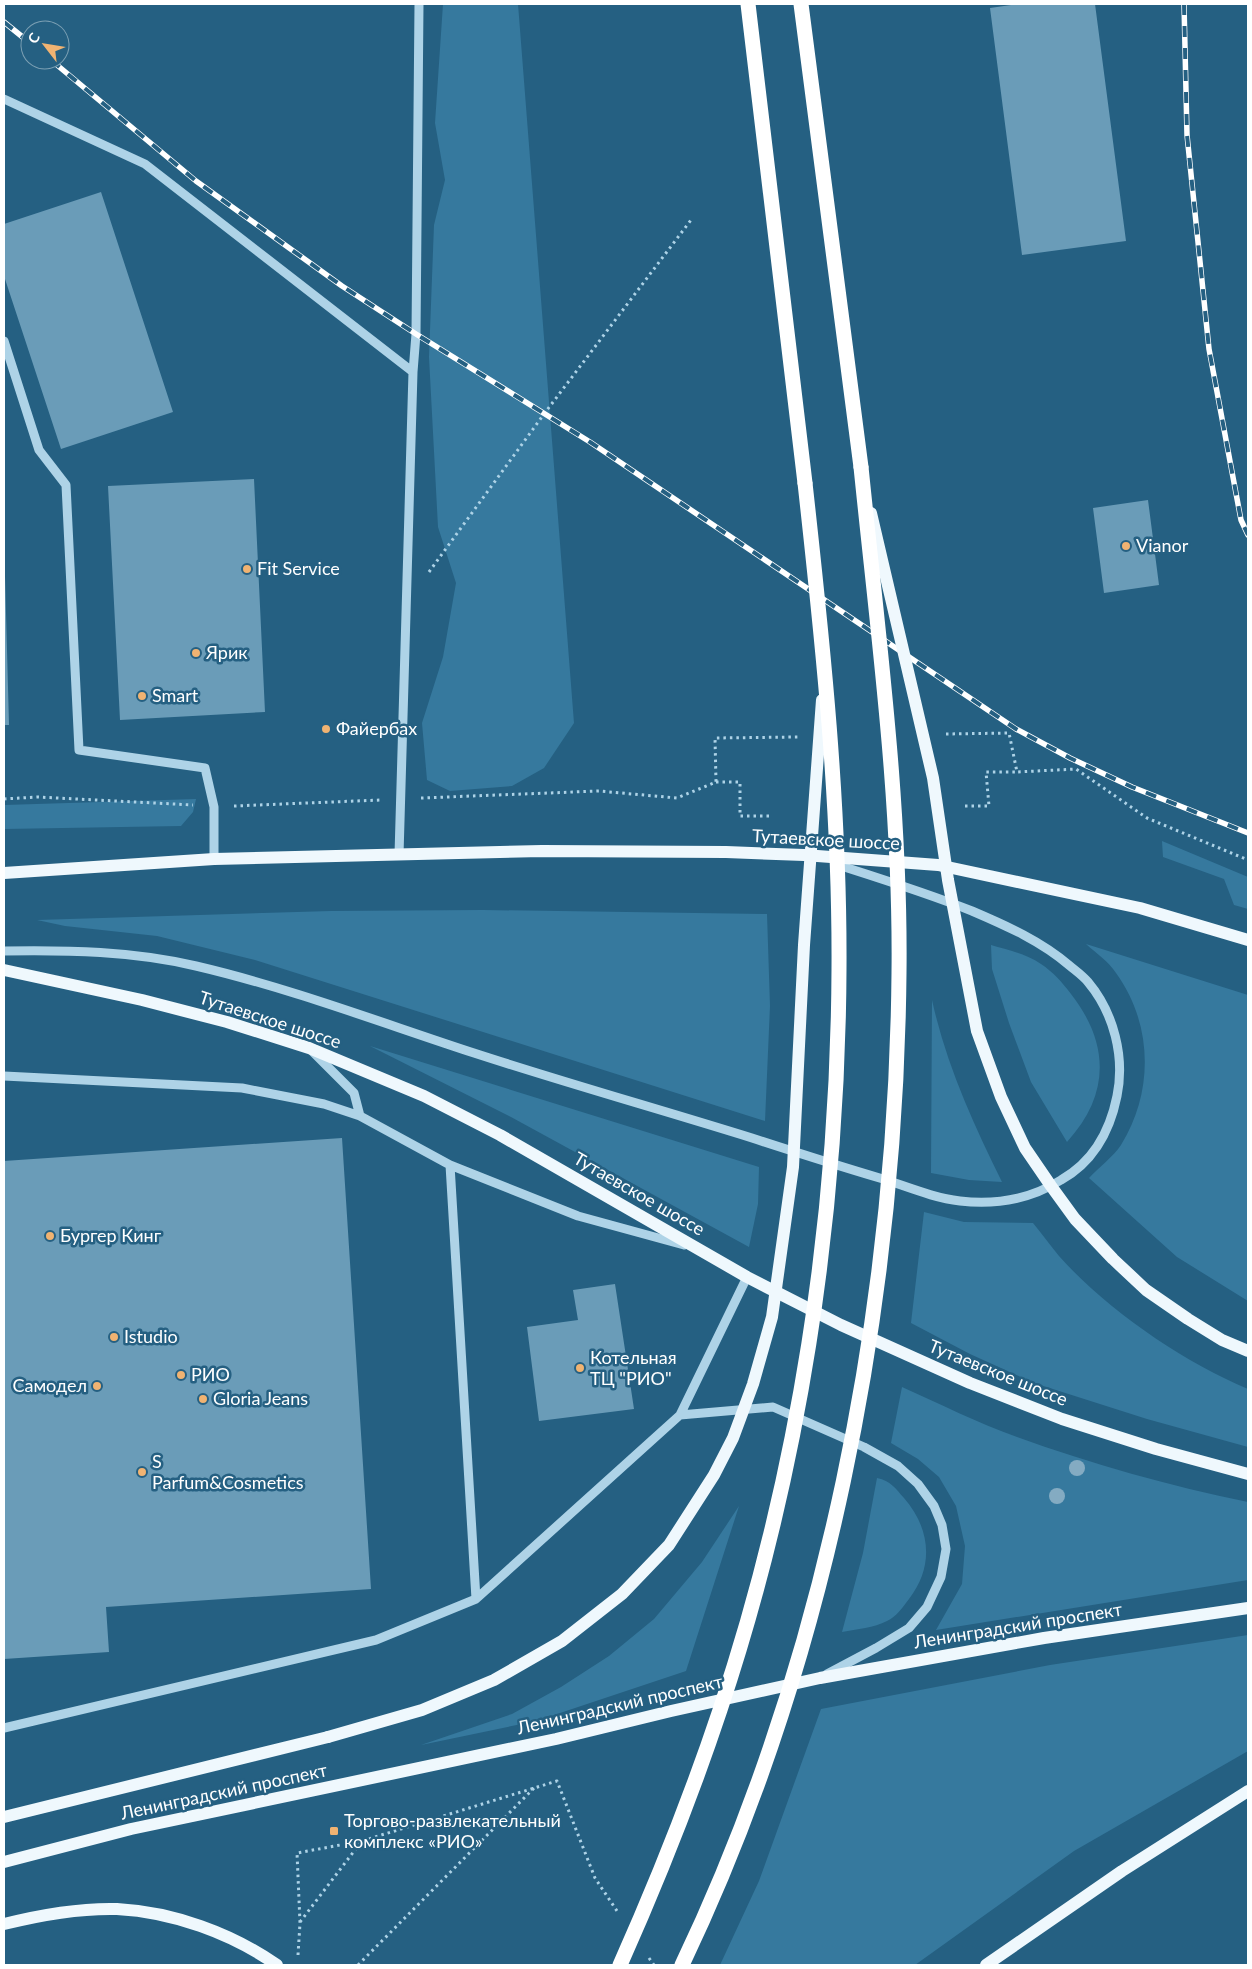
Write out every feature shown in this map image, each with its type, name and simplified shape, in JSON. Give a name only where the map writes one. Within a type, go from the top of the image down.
[{"type":"highway","points":[[620,1965],[652,1892],[691,1794],[721,1707],[751,1608],[777,1505],[797,1412],[817,1285],[828,1204],[836,1099],[839,969],[838,863],[825,660],[748,4]]},
{"type":"highway","points":[[682,1965],[705,1917],[745,1819],[779,1719],[809,1620],[836,1515],[855,1423],[873,1313],[886,1216],[895,1099],[900,972],[897,862],[888,738],[861,467],[801,4]]},
{"type":"main road","points":[[861,467],[933,778],[948,880],[977,1031],[1002,1097],[1025,1148],[1075,1219],[1112,1259],[1146,1290],[1188,1319],[1222,1340],[1248,1351]]},
{"type":"main road","name":"Ленинградский проспект","points":[[4,1817],[328,1737],[431,1706],[494,1680],[562,1641],[622,1594],[669,1545],[714,1476],[733,1438],[753,1384],[772,1317],[793,1167],[804,945],[825,660]]},
{"type":"main road","name":"Тутаевское шоссе","points":[[4,873],[214,859],[552,851],[726,852],[804,855],[938,865],[1140,908],[1248,940]]},
{"type":"main road","name":"Тутаевское шоссе","points":[[4,970],[142,1000],[227,1022],[309,1048],[433,1100],[500,1135],[747,1277],[841,1325],[970,1383],[1062,1419],[1248,1474]]},
{"type":"main road","name":"Ленинградский проспект","points":[[4,1862],[131,1829],[546,1741],[820,1678],[1044,1638],[1248,1608]]},
{"type":"main road","points":[[986,1965],[1122,1872],[1248,1791]]},
{"type":"main road","points":[[4,1924],[39,1915],[75,1911],[117,1909],[159,1915],[229,1936],[277,1965]]},
{"type":"street","points":[[399,855],[412,372],[416,334],[419,4]]},
{"type":"street","points":[[4,99],[145,164],[412,372]]},
{"type":"street","points":[[4,341],[39,450],[66,485],[79,750],[205,768],[214,807],[214,859]]},
{"type":"street","points":[[4,951],[61,950],[133,955],[192,965],[237,976],[549,1078],[958,1201],[990,1202],[1020,1198],[1049,1188],[1074,1173],[1097,1148],[1113,1116],[1120,1082],[1118,1044],[1107,1012],[1088,982],[1053,952],[1017,930],[924,892],[804,855]]},
{"type":"street","points":[[309,1048],[354,1093],[360,1116]]},
{"type":"street","points":[[4,1076],[242,1088],[324,1104],[360,1116],[450,1165],[578,1216],[700,1249]]},
{"type":"street","points":[[450,1165],[476,1599]]},
{"type":"street","points":[[4,1728],[376,1640],[476,1599],[680,1415],[747,1277]]},
{"type":"street","points":[[680,1415],[773,1407],[864,1447],[898,1466],[918,1484],[934,1506],[942,1525],[946,1549],[941,1578],[927,1607],[909,1628],[820,1678]]},
{"type":"path","points":[[428,573],[544,414],[691,220]]},
{"type":"path","points":[[941,734],[1009,733],[1017,772]]},
{"type":"path","points":[[716,782],[715,738],[804,737]]},
{"type":"path","points":[[965,806],[988,806],[986,772],[1076,769],[1147,818],[1248,860]]},
{"type":"path","points":[[4,799],[38,797],[214,807],[599,790],[677,798],[716,782],[740,782],[740,816],[773,816]]},
{"type":"path","points":[[298,1957],[300,1923],[297,1853],[362,1841],[557,1781],[595,1878],[622,1918]]},
{"type":"path","points":[[358,1965],[535,1787]]},
{"type":"path","points":[[300,1923],[362,1841]]},
{"type":"path","points":[[649,1957],[654,1965]]},
{"type":"shaded area","points":[[443,4],[518,4],[574,723],[544,768],[512,786],[450,791],[427,780],[422,723],[443,657],[456,583],[438,527],[429,357],[434,225],[445,180],[435,123]]},
{"type":"shaded area","points":[[196,799],[193,812],[181,826],[4,829],[4,805]]},
{"type":"shaded area","points":[[1162,841],[1248,877],[1248,909],[1234,905],[1224,879],[1163,857]]},
{"type":"shaded area","points":[[483,910],[767,914],[770,1006],[765,1121],[255,960],[157,936],[65,926],[37,920],[331,911]]},
{"type":"shaded area","points":[[1086,944],[1248,995],[1248,1301],[1177,1257],[1089,1178],[1118,1149],[1132,1124],[1144,1081],[1145,1058],[1143,1036],[1137,1014],[1128,993],[1113,969]]},
{"type":"shaded area","points":[[991,945],[1029,958],[1049,970],[1071,994],[1084,1013],[1093,1032],[1098,1050],[1100,1069],[1097,1088],[1091,1106],[1081,1124],[1067,1142],[1031,1082],[1009,1023],[992,969]]},
{"type":"shaded area","points":[[932,1000],[945,1047],[961,1093],[1002,1182],[969,1180],[931,1173]]},
{"type":"shaded area","points":[[370,1046],[759,1167],[758,1204],[749,1247],[511,1117]]},
{"type":"shaded area","points":[[924,1212],[964,1222],[1033,1223],[1059,1256],[1078,1276],[1122,1314],[1197,1364],[1248,1389],[1248,1447],[1147,1419],[1034,1383],[970,1354],[911,1323]]},
{"type":"shaded area","points":[[902,1387],[988,1426],[1045,1447],[1160,1482],[1248,1502],[1248,1580],[936,1630],[962,1584],[965,1546],[956,1506],[939,1477],[918,1459],[891,1443]]},
{"type":"shaded area","points":[[877,1478],[892,1485],[913,1510],[920,1522],[924,1535],[926,1561],[917,1587],[893,1617],[877,1625],[842,1632],[863,1553]]},
{"type":"shaded area","points":[[739,1506],[686,1671],[536,1721],[421,1745],[512,1714],[561,1687],[609,1656],[654,1619],[702,1562]]},
{"type":"shaded area","points":[[1248,1635],[1248,1751],[1074,1851],[915,1965],[720,1965],[759,1881],[821,1709],[1050,1665]]},
{"type":"building","points":[[1018,4],[1095,4],[1126,241],[1022,255],[990,8]]},
{"type":"building","points":[[101,192],[173,412],[61,449],[4,276],[4,224]]},
{"type":"building","points":[[254,479],[265,712],[120,720],[108,486]]},
{"type":"building","name":"Vianor","points":[[1148,500],[1159,585],[1104,593],[1093,508]]},
{"type":"building","points":[[5,576],[9,725],[4,725]]},
{"type":"building","name":"РИО","points":[[342,1138],[371,1589],[106,1607],[109,1652],[4,1659],[4,1161]]},
{"type":"building","name":"Котельная ТЦ \"РИО\"","points":[[615,1284],[634,1409],[539,1421],[527,1327],[578,1320],[573,1290]]},
{"type":"railway","points":[[1184,4],[1187,135],[1209,349],[1241,520],[1248,535]]},
{"type":"railway","points":[[4,22],[20,35]]},
{"type":"railway","points":[[63,70],[196,181],[342,286],[590,442],[1016,729],[1070,758],[1132,787],[1248,833]]},
{"type":"place","name":"Vianor","points":[[1126,546]]},
{"type":"place","name":"Fit Service","points":[[247,569]]},
{"type":"place","name":"Ярик","points":[[196,653]]},
{"type":"place","name":"Smart","points":[[142,696]]},
{"type":"place","name":"Файербах","points":[[326,729]]},
{"type":"place","name":"Бургер Кинг","points":[[50,1236]]},
{"type":"place","name":"Istudio","points":[[114,1337]]},
{"type":"place","name":"Котельная ТЦ \"РИО\"","points":[[580,1368]]},
{"type":"place","name":"РИО","points":[[181,1375]]},
{"type":"place","name":"Самодел","points":[[97,1386]]},
{"type":"place","name":"Gloria Jeans","points":[[203,1399]]},
{"type":"place","name":"S Parfum&Cosmetics","points":[[142,1472]]},
{"type":"place","name":"Торгово-развлекательный комплекс «РИО»","points":[[334,1831]]}]
